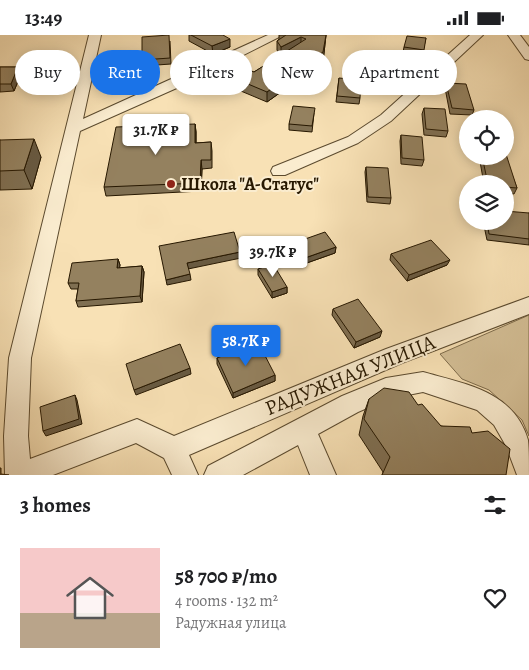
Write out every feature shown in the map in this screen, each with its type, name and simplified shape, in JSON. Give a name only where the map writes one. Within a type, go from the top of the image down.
[{"type":"street","points":[[95,35],[20,358],[8,436],[19,475],[137,431],[173,449],[185,475]]},
{"type":"street","points":[[72,129],[183,80],[277,35]]},
{"type":"street","points":[[279,171],[353,140],[386,118],[477,35]]},
{"type":"street","points":[[514,35],[529,57]]},
{"type":"street","name":"РАДУЖНАЯ УЛИЦА","points":[[173,449],[394,356],[529,305]]},
{"type":"street","points":[[217,475],[350,404],[386,389],[423,382],[484,401],[502,417],[516,440],[529,474]]},
{"type":"street","points":[[303,429],[323,475]]},
{"type":"shaded area","points":[[529,315],[529,436],[522,420],[489,390],[462,379],[440,354]]},
{"type":"building","points":[[169,35],[170,58],[160,59],[160,50],[142,50],[142,37]]},
{"type":"building","points":[[191,35],[223,35],[230,39],[212,46]]},
{"type":"building","points":[[286,35],[326,35],[323,50],[289,50],[306,39],[301,37],[281,47],[277,41]]},
{"type":"building","points":[[407,36],[426,38],[424,50],[404,47]]},
{"type":"building","points":[[0,67],[15,67],[15,74],[11,84],[0,84]]},
{"type":"building","points":[[262,67],[262,90],[252,86],[252,71],[254,72]]},
{"type":"building","points":[[339,78],[342,78],[342,95],[360,95],[360,98],[337,96]]},
{"type":"building","points":[[457,84],[466,84],[474,110],[452,108],[449,95],[457,95]]},
{"type":"building","points":[[293,106],[315,108],[312,126],[289,124]]},
{"type":"building","points":[[424,108],[445,109],[448,131],[426,129]]},
{"type":"building","points":[[195,124],[195,143],[211,142],[211,160],[201,160],[200,183],[104,187],[116,127]]},
{"type":"building","points":[[401,135],[422,137],[424,160],[402,158]]},
{"type":"building","points":[[34,139],[24,170],[0,171],[0,140]]},
{"type":"building","points":[[484,165],[510,165],[513,175],[486,175]]},
{"type":"building","points":[[366,167],[388,168],[391,198],[368,197]]},
{"type":"building","points":[[514,212],[529,213],[529,239],[489,234],[488,230],[514,230]]},
{"type":"building","points":[[234,232],[240,252],[187,263],[190,274],[166,280],[159,246]]},
{"type":"building","points":[[325,232],[336,247],[302,259],[291,244]]},
{"type":"building","points":[[431,240],[450,260],[409,275],[391,254]]},
{"type":"building","points":[[118,259],[117,268],[142,266],[140,296],[76,301],[79,283],[68,283],[72,263]]},
{"type":"building","points":[[273,264],[287,287],[272,292],[258,269]]},
{"type":"building","points":[[358,299],[382,331],[356,342],[333,309]]},
{"type":"building","points":[[258,342],[275,375],[233,393],[217,358]]},
{"type":"building","points":[[180,344],[190,368],[134,390],[126,364]]},
{"type":"building","points":[[384,388],[409,392],[418,405],[422,404],[441,426],[470,427],[472,433],[488,431],[510,449],[506,475],[382,475],[390,457],[364,419],[369,399]]},
{"type":"building","points":[[75,395],[79,419],[43,431],[40,407]]},
{"type":"place","name":"Школа \"А-Статус\"","points":[[171,184]]}]
